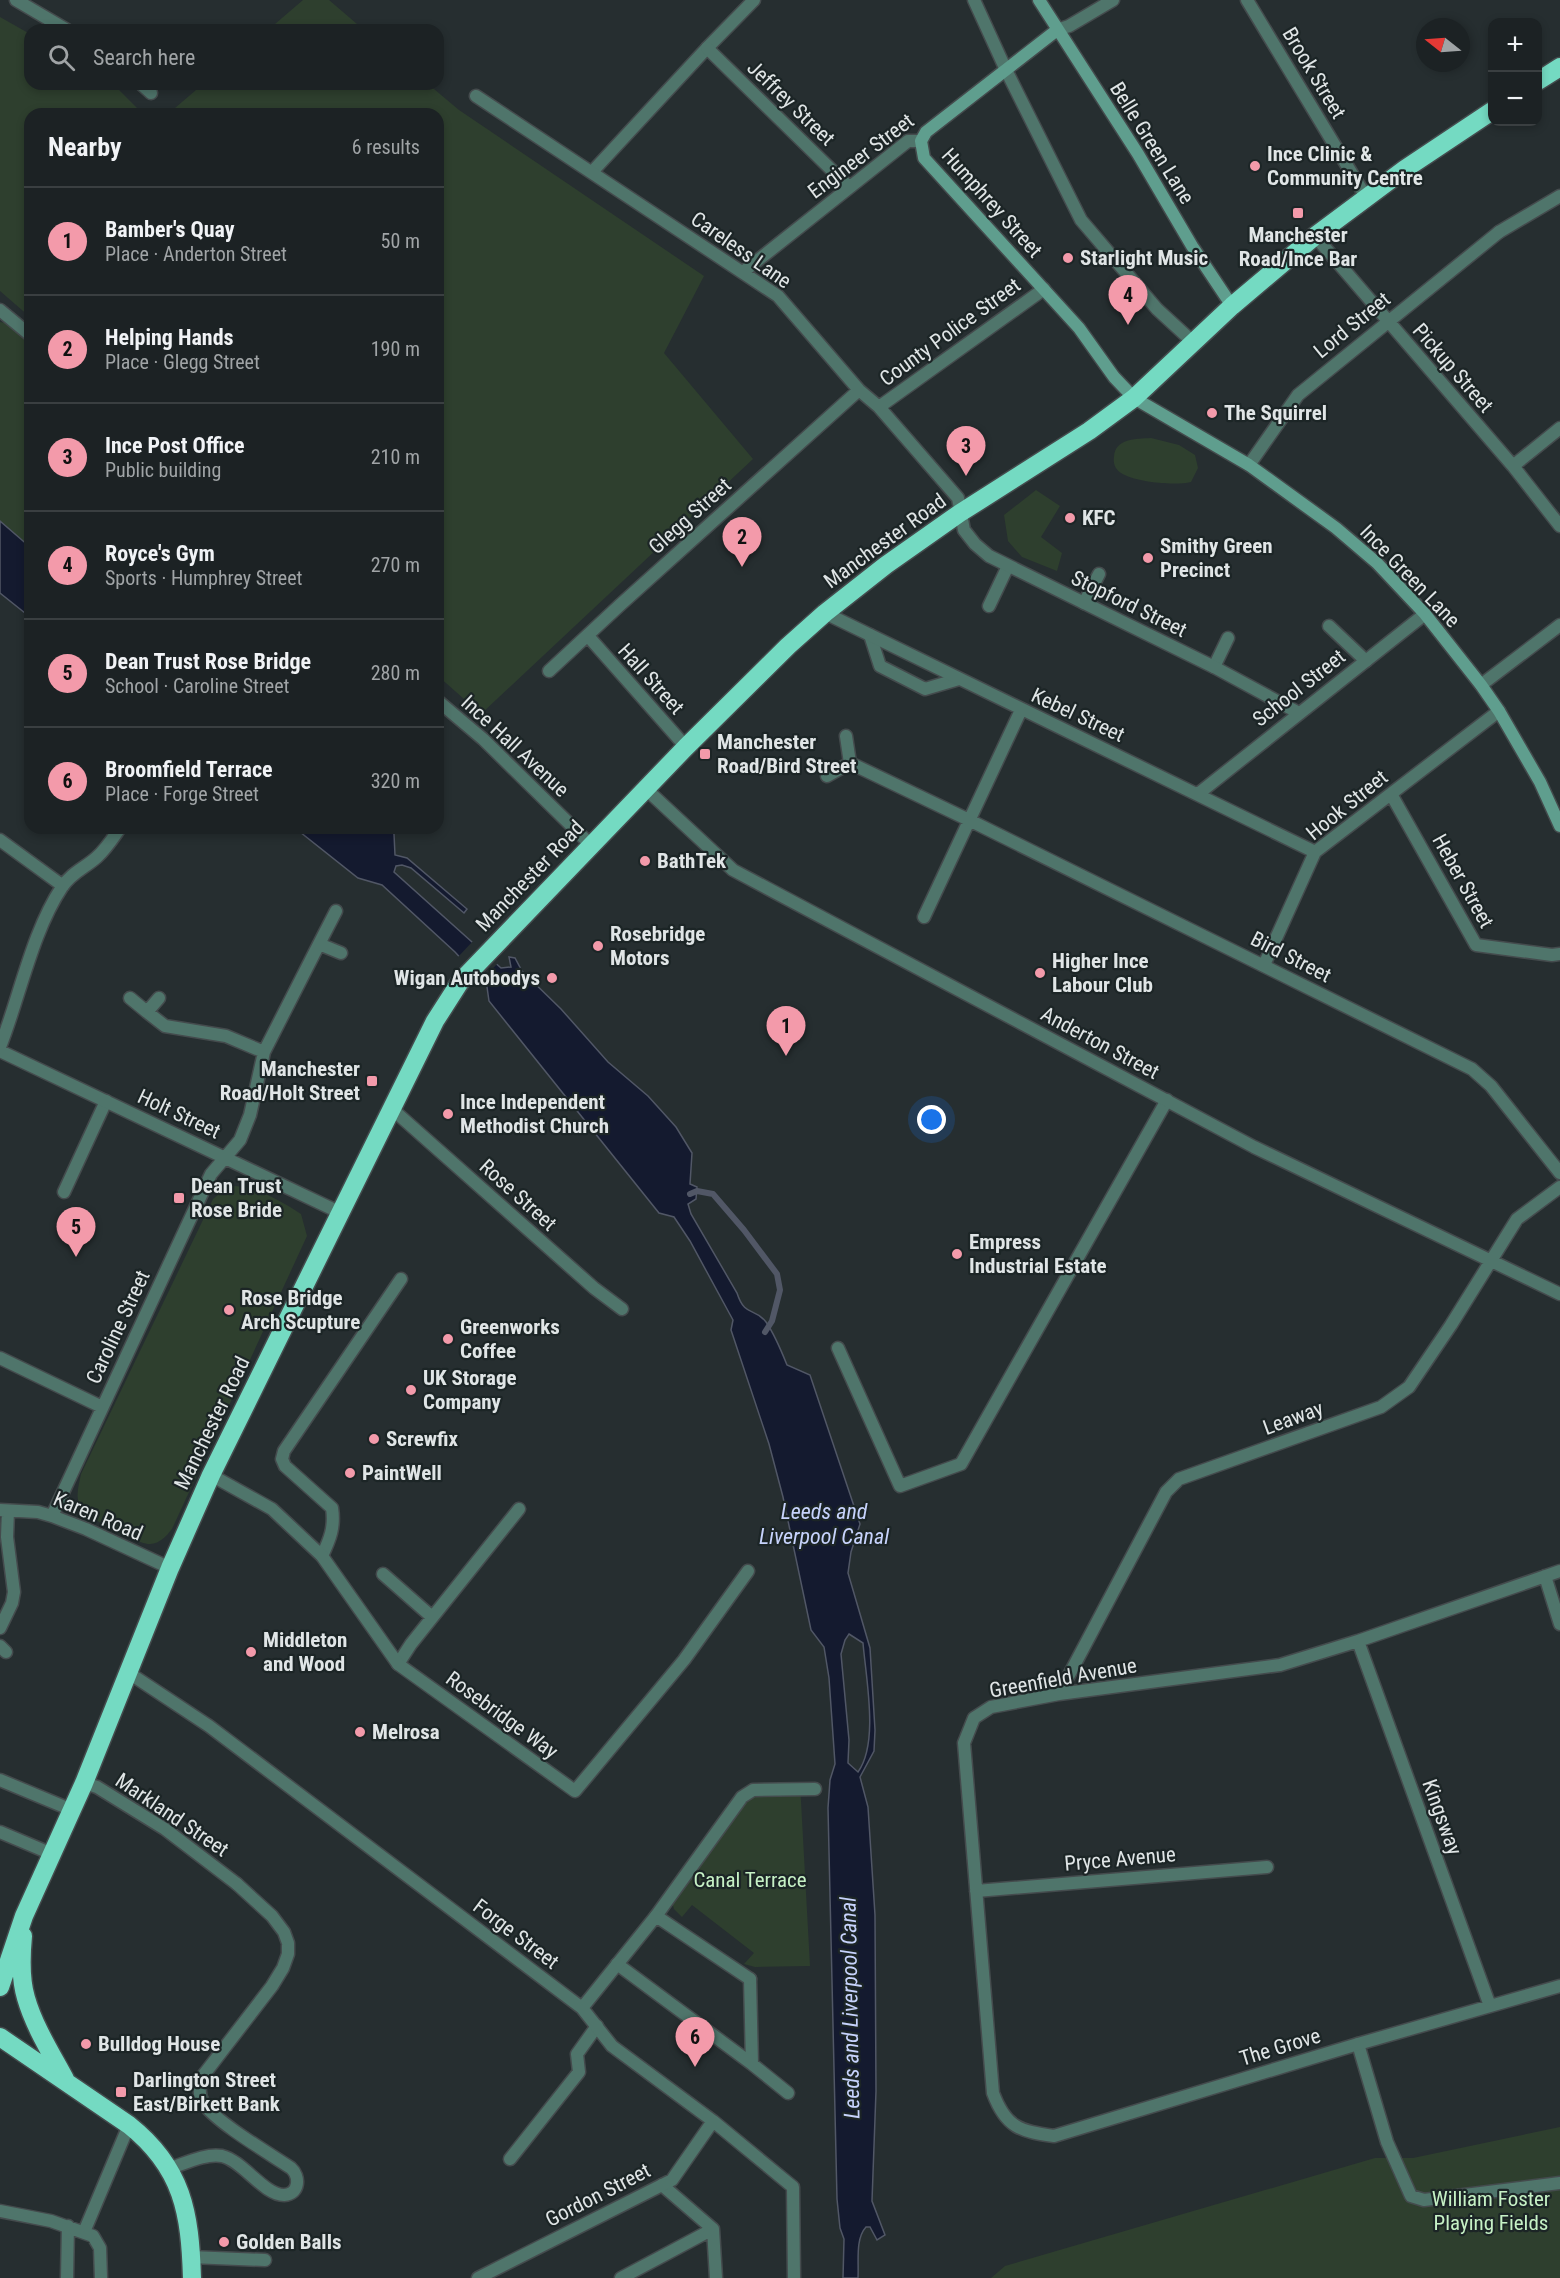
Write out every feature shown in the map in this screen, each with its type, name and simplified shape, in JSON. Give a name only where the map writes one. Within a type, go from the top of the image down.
[{"type":"highway","points":[[1542,78],[1560,67]]},
{"type":"highway","name":"Manchester Road","points":[[0,1987],[24,1916],[84,1783],[170,1568],[211,1475],[435,1021],[463,979],[686,747],[788,646],[825,613],[886,565],[960,513],[1089,431],[1134,398],[1232,306],[1315,236],[1413,163],[1488,114]]},
{"type":"highway","points":[[24,1916],[21,1967],[26,1998],[39,2030],[68,2083]]},
{"type":"highway","points":[[0,2037],[142,2136],[176,2181],[187,2212],[192,2278]]},
{"type":"street","points":[[16,0],[57,24]]},
{"type":"street","points":[[592,172],[754,0]]},
{"type":"street","points":[[974,0],[1006,70],[1081,220],[1157,309],[1194,343]]},
{"type":"street","name":"Belle Green Lane","points":[[1039,0],[1138,154],[1192,246],[1232,306]]},
{"type":"street","points":[[1057,30],[1069,26],[1113,0]]},
{"type":"street","name":"Brook Street","points":[[1247,0],[1366,197]]},
{"type":"street","name":"Engineer Street","points":[[743,272],[848,186],[908,141],[921,141],[926,132],[1057,30]]},
{"type":"street","name":"Jeffrey Street","points":[[707,48],[848,186]]},
{"type":"street","name":"Careless Lane","points":[[476,96],[778,296],[859,390],[879,407],[958,498],[960,513]]},
{"type":"street","name":"Humphrey Street","points":[[921,141],[921,150],[929,165],[1079,328],[1114,377],[1134,398]]},
{"type":"street","name":"Lord Street","points":[[1249,465],[1298,395],[1499,232],[1560,196]]},
{"type":"street","name":"Pickup Street","points":[[1315,236],[1513,466],[1560,525]]},
{"type":"street","name":"County Police Street","points":[[879,407],[1044,289]]},
{"type":"street","points":[[0,310],[24,330]]},
{"type":"street","name":"Glegg Street","points":[[549,671],[859,390]]},
{"type":"street","name":"Ince Green Lane","points":[[1134,398],[1249,465],[1344,535],[1377,563],[1425,614],[1499,711],[1540,782],[1560,826]]},
{"type":"street","points":[[1513,466],[1560,428]]},
{"type":"street","name":"Stopford Street","points":[[960,513],[964,530],[989,556],[1214,667],[1299,713]]},
{"type":"street","points":[[988,606],[1008,567]]},
{"type":"street","points":[[1084,603],[1099,574]]},
{"type":"street","name":"Kebel Street","points":[[825,613],[1315,852]]},
{"type":"street","name":"School Street","points":[[1198,794],[1425,614]]},
{"type":"street","points":[[1481,686],[1560,625]]},
{"type":"street","points":[[1329,626],[1366,661]]},
{"type":"street","points":[[870,635],[880,666],[925,689],[959,679]]},
{"type":"street","name":"Hall Street","points":[[588,636],[686,747]]},
{"type":"street","points":[[1214,667],[1228,638]]},
{"type":"street","name":"Ince Hall Avenue","points":[[444,706],[483,739],[591,845]]},
{"type":"street","points":[[924,917],[1021,710]]},
{"type":"street","name":"Hook Street","points":[[1264,965],[1315,852],[1499,711]]},
{"type":"street","points":[[827,776],[850,763],[846,736]]},
{"type":"street","name":"Bird Street","points":[[850,763],[1472,1069],[1491,1086],[1560,1173]]},
{"type":"street","name":"Anderton Street","points":[[646,789],[733,870],[1254,1147],[1560,1294]]},
{"type":"street","name":"Heber Street","points":[[1391,794],[1476,945],[1552,955],[1560,954]]},
{"type":"street","points":[[0,1049],[41,926],[63,886],[79,868],[96,859],[116,834]]},
{"type":"street","points":[[0,840],[63,886]]},
{"type":"street","name":"Caroline Street","points":[[52,1516],[211,1174],[240,1140],[250,1115],[264,1052],[336,911]]},
{"type":"street","points":[[319,944],[341,953]]},
{"type":"street","points":[[130,998],[165,1026],[226,1036],[264,1052]]},
{"type":"street","points":[[147,1012],[159,998]]},
{"type":"street","name":"Holt Street","points":[[0,1049],[341,1213]]},
{"type":"street","points":[[838,1348],[900,1486],[962,1464],[1167,1100]]},
{"type":"street","points":[[64,1192],[106,1101]]},
{"type":"street","name":"Rose Street","points":[[392,1108],[594,1288],[622,1309]]},
{"type":"street","name":"Leaway","points":[[1059,1694],[1166,1492],[1179,1479],[1381,1407],[1396,1399],[1409,1387],[1451,1325],[1516,1219],[1560,1187]]},
{"type":"street","points":[[322,1556],[332,1533],[334,1522],[332,1508],[285,1466],[282,1459],[284,1451],[401,1279]]},
{"type":"street","points":[[0,1359],[102,1407]]},
{"type":"street","name":"Rosebridge Way","points":[[211,1475],[272,1509],[322,1556],[398,1664],[575,1791],[684,1660],[748,1571]]},
{"type":"street","points":[[398,1664],[432,1617],[519,1509]]},
{"type":"street","name":"Karen Road","points":[[0,1628],[12,1603],[14,1592],[4,1511],[38,1512],[52,1516],[86,1529],[170,1568]]},
{"type":"street","name":"Greenfield Avenue","points":[[1012,2124],[1000,2112],[993,2093],[964,1743],[974,1718],[991,1707],[1059,1694],[1281,1665],[1358,1641],[1560,1571]]},
{"type":"street","points":[[383,1574],[432,1617]]},
{"type":"street","points":[[1545,1576],[1560,1624]]},
{"type":"street","name":"Kingsway","points":[[1358,1641],[1490,2006]]},
{"type":"street","name":"Forge Street","points":[[129,1673],[209,1726],[582,2008],[612,2046],[713,2121],[793,2187],[794,2278]]},
{"type":"street","points":[[0,1780],[72,1810]]},
{"type":"street","name":"Markland Street","points":[[84,1783],[97,1787],[165,1829],[237,1884],[272,1916],[288,1942],[288,1954],[284,1968],[202,2077],[200,2095],[204,2104],[217,2116],[291,2168],[299,2180],[297,2187],[283,2195],[271,2190],[235,2162],[224,2157],[214,2156],[168,2169]]},
{"type":"street","points":[[582,2008],[656,1916],[742,1797],[753,1790],[815,1789]]},
{"type":"street","points":[[0,1832],[52,1854]]},
{"type":"street","name":"Pryce Avenue","points":[[976,1891],[1267,1867]]},
{"type":"street","points":[[656,1916],[750,1979],[752,2064]]},
{"type":"street","points":[[617,1964],[788,2093]]},
{"type":"street","name":"The Grove","points":[[1012,2124],[1029,2132],[1054,2136],[1358,2044],[1560,1986]]},
{"type":"street","points":[[510,2159],[579,2072],[577,2054],[597,2026]]},
{"type":"street","points":[[1358,2044],[1387,2142],[1411,2196],[1424,2200],[1560,2183]]},
{"type":"street","name":"Gordon Street","points":[[478,2278],[672,2180],[713,2121]]},
{"type":"street","points":[[84,2232],[129,2125]]},
{"type":"street","points":[[662,2185],[713,2229],[716,2278]]},
{"type":"street","points":[[0,2211],[68,2226],[93,2235],[100,2248],[101,2278]]},
{"type":"street","points":[[67,2278],[68,2226]]},
{"type":"street","points":[[621,2278],[713,2229]]},
{"type":"street","points":[[191,2257],[265,2260]]},
{"type":"green space","points":[[303,0],[329,0],[357,24],[275,24]]},
{"type":"green space","points":[[0,17],[24,31],[24,90],[119,90],[137,108],[24,108],[24,312],[0,291]]},
{"type":"green space","points":[[196,90],[435,90],[459,110],[704,276],[664,353],[753,459],[481,714],[444,681],[444,108],[175,108]]},
{"type":"green space","points":[[0,322],[5,323],[24,338],[24,542],[0,521]]},
{"type":"green space","points":[[1151,438],[1179,445],[1195,455],[1198,468],[1191,482],[1175,484],[1145,481],[1127,476],[1117,470],[1114,459],[1118,446],[1127,441]]},
{"type":"green space","points":[[1036,490],[1060,506],[1041,537],[1062,553],[1057,571],[1022,557],[1008,541],[1004,515]]},
{"type":"green space","points":[[235,1186],[261,1192],[301,1214],[307,1236],[172,1529],[157,1542],[144,1543],[112,1530],[84,1511],[78,1498],[81,1474],[213,1199],[225,1189]]},
{"type":"green space","name":"Canal Terrace","points":[[800,1783],[810,1966],[755,1967],[744,1964],[754,1953],[692,1905],[682,1917],[674,1909],[671,1899],[749,1784]]},
{"type":"green space","name":"William Foster Playing Fields","points":[[1560,2127],[1560,2278],[991,2278],[1005,2266],[1375,2158],[1413,2158]]},
{"type":"water","points":[[0,521],[24,542],[24,612],[0,593]]},
{"type":"water","name":"Leeds and Liverpool Canal","points":[[303,834],[394,834],[395,855],[407,858],[467,909],[464,913],[411,868],[396,866],[394,872],[501,968],[511,967],[509,957],[515,958],[522,971],[561,1009],[608,1062],[648,1096],[676,1127],[692,1153],[690,1184],[697,1187],[696,1199],[688,1204],[691,1214],[740,1301],[743,1306],[762,1317],[766,1322],[787,1365],[810,1375],[860,1524],[851,1552],[848,1573],[870,1648],[875,1730],[874,1751],[860,1777],[868,1807],[875,1915],[876,2091],[872,2201],[885,2235],[877,2240],[870,2227],[866,2227],[859,2244],[858,2278],[843,2278],[844,2239],[840,2228],[837,2199],[828,1808],[830,1780],[835,1764],[829,1678],[824,1647],[811,1630],[783,1497],[769,1444],[731,1330],[733,1320],[690,1241],[674,1217],[659,1213],[489,1001],[487,987],[455,952],[382,885],[358,878]],"holes":[[[849,1634],[863,1643],[870,1710],[868,1745],[858,1772],[848,1763],[849,1740],[841,1654]]]},
{"type":"pier","points":[[474,940],[499,962],[479,983],[457,958]]},
{"type":"waterway","points":[[690,1194],[697,1191],[713,1194],[777,1274],[780,1290],[772,1321],[765,1332]]},
{"type":"place","name":"Ince Clinic & Community Centre","points":[[1255,166]]},
{"type":"place","name":"Manchester Road/Ince Bar","points":[[1298,213]]},
{"type":"place","name":"Starlight Music","points":[[1068,258]]},
{"type":"place","name":"Royce's Gym","points":[[1128,325]]},
{"type":"place","name":"The Squirrel","points":[[1212,413]]},
{"type":"place","name":"Ince Post Office","points":[[966,476]]},
{"type":"place","name":"KFC","points":[[1070,518]]},
{"type":"place","name":"Smithy Green Precinct","points":[[1148,558]]},
{"type":"place","name":"Helping Hands","points":[[742,567]]},
{"type":"place","name":"Manchester Road/Bird Street","points":[[705,754]]},
{"type":"place","name":"BathTek","points":[[645,861]]},
{"type":"place","name":"Rosebridge Motors","points":[[598,946]]},
{"type":"place","name":"Higher Ince Labour Club","points":[[1040,973]]},
{"type":"place","name":"Wigan Autobodys","points":[[552,978]]},
{"type":"place","name":"Bamber's Quay","points":[[786,1056]]},
{"type":"place","name":"Manchester Road/Holt Street","points":[[372,1081]]},
{"type":"place","name":"Ince Independent Methodist Church","points":[[448,1114]]},
{"type":"place","name":"Dean Trust Rose Bride","points":[[179,1198]]},
{"type":"place","name":"Empress Industrial Estate","points":[[957,1254]]},
{"type":"place","name":"Dean Trust Rose Bridge","points":[[76,1257]]},
{"type":"place","name":"Rose Bridge Arch Scupture","points":[[229,1310]]},
{"type":"place","name":"Greenworks Coffee","points":[[448,1339]]},
{"type":"place","name":"UK Storage Company","points":[[411,1390]]},
{"type":"place","name":"Screwfix","points":[[374,1439]]},
{"type":"place","name":"PaintWell","points":[[350,1473]]},
{"type":"place","name":"Middleton and Wood","points":[[251,1652]]},
{"type":"place","name":"Melrosa","points":[[360,1732]]},
{"type":"place","name":"Bulldog House","points":[[86,2044]]},
{"type":"place","name":"Broomfield Terrace","points":[[695,2067]]},
{"type":"place","name":"Darlington Street East/Birkett Bank","points":[[121,2092]]},
{"type":"place","name":"Golden Balls","points":[[224,2242]]}]
